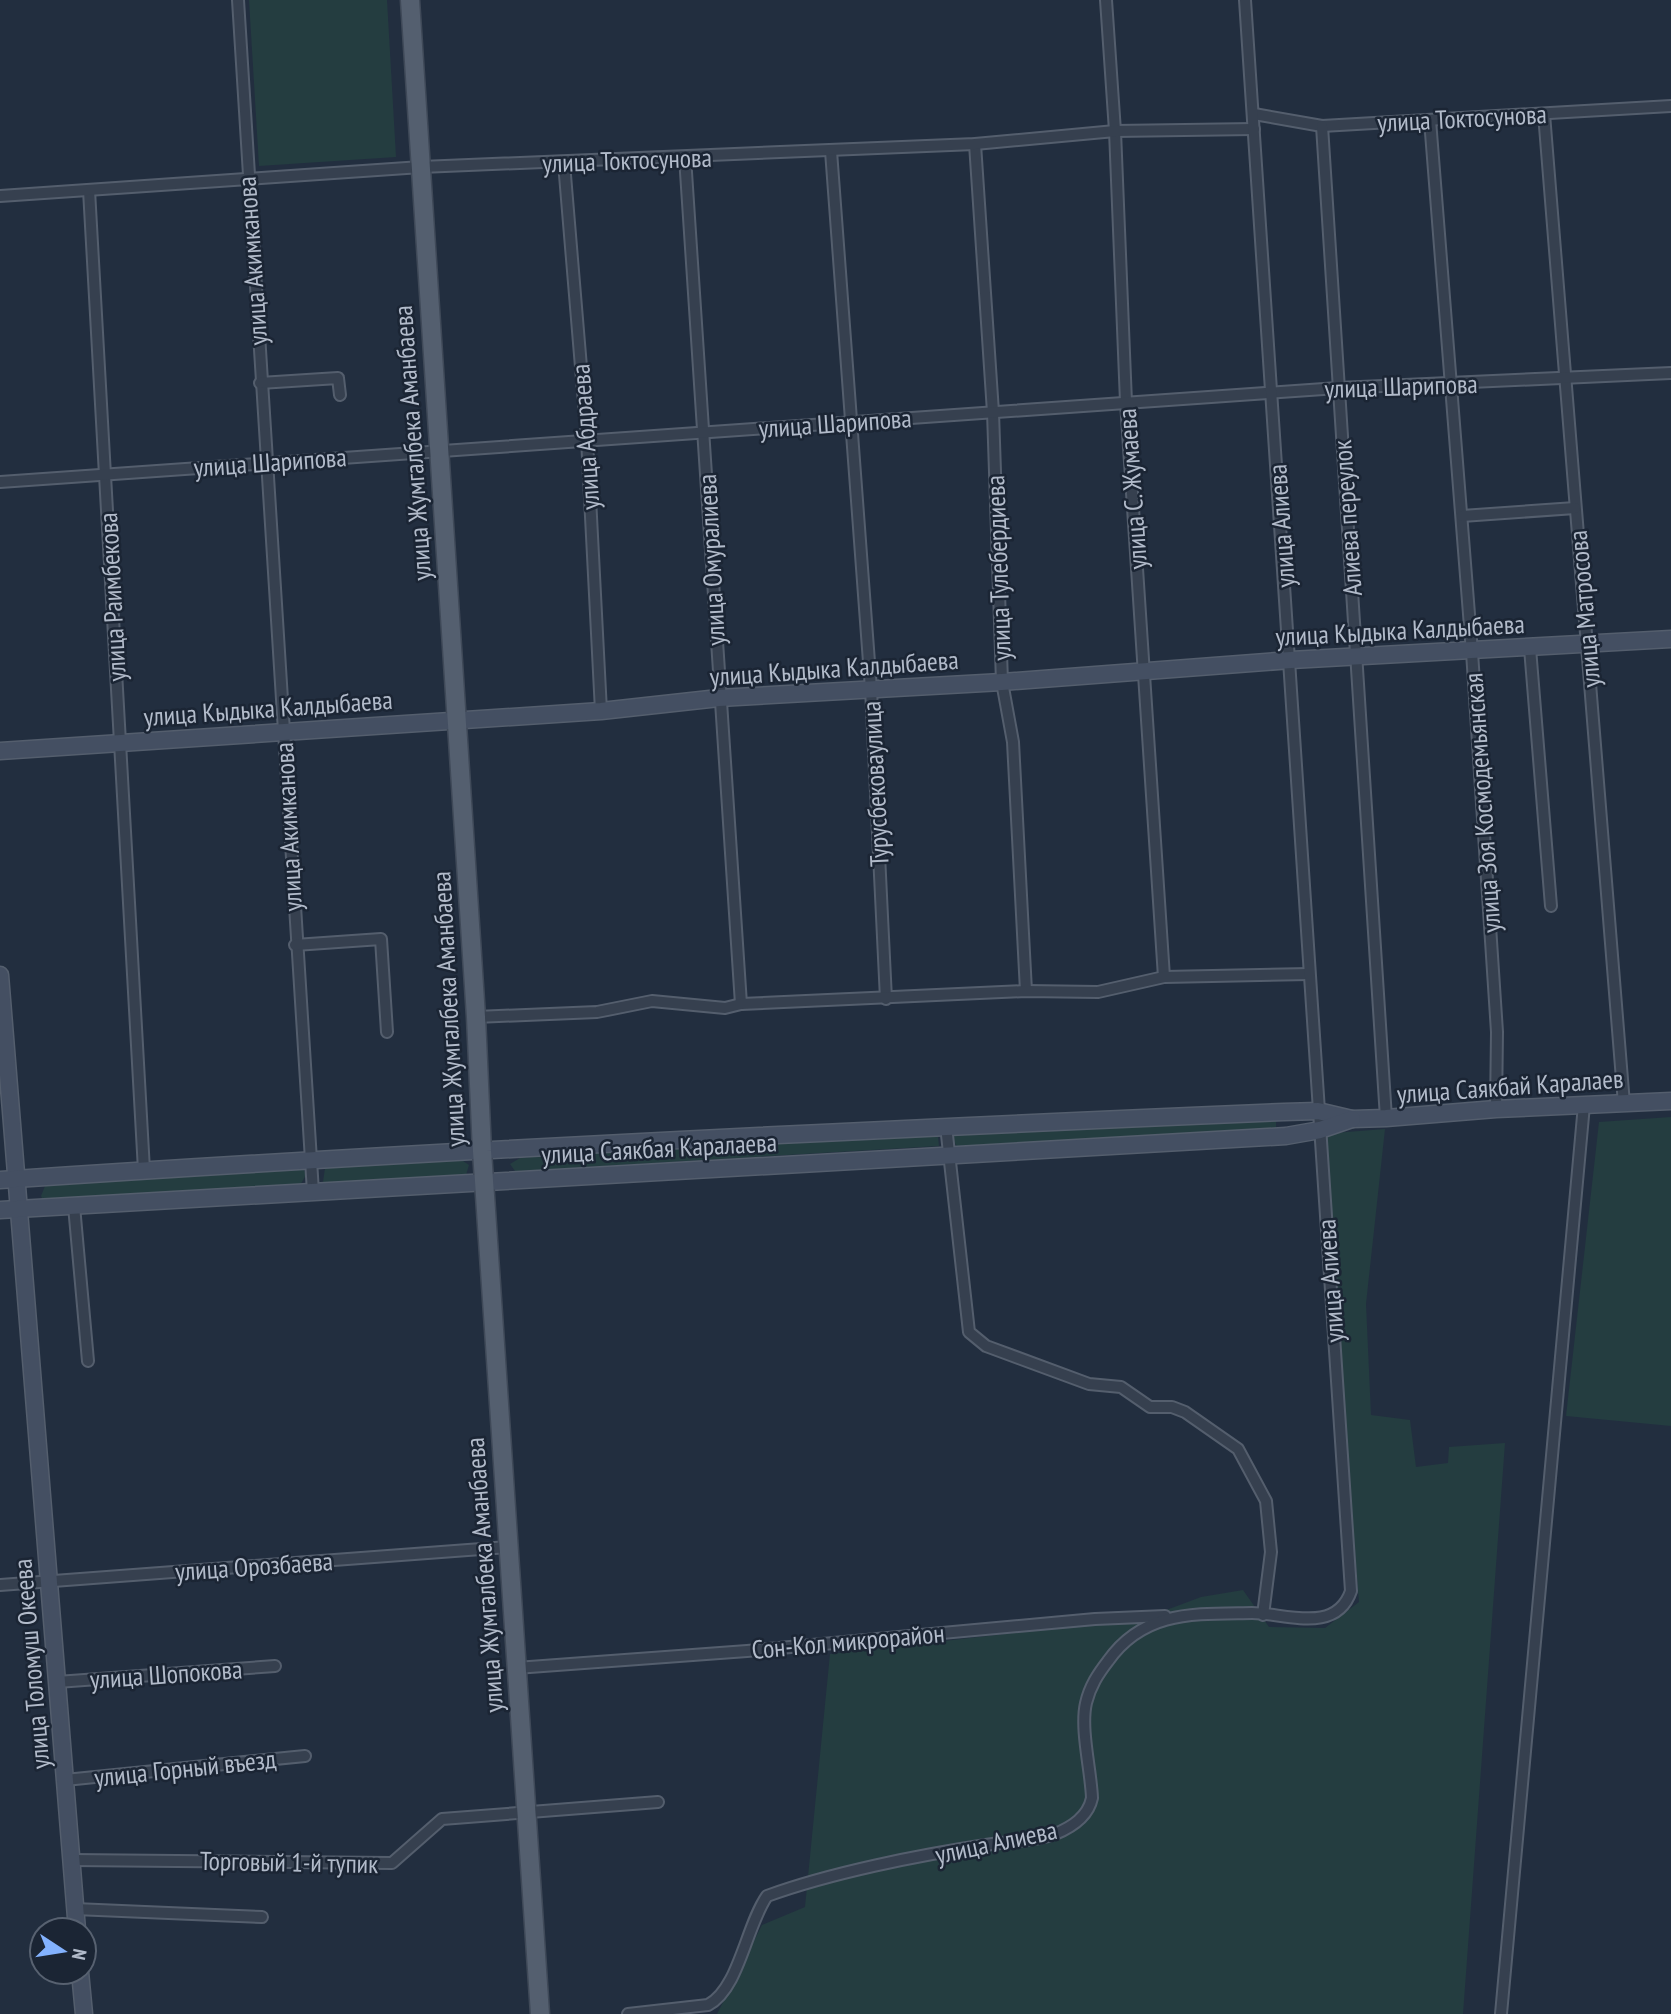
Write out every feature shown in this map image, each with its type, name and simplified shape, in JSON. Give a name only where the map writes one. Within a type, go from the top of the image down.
[{"type":"main road","name":"улица Жумгалбека Аманбаева","points":[[410,0],[476,1017],[484,1183],[540,2014]]},
{"type":"street","name":"улица Акимканова","points":[[238,0],[295,944],[313,1192]]},
{"type":"street","name":"улица С. Жумаева","points":[[1106,0],[1115,131],[1126,402],[1164,977]]},
{"type":"street","name":"улица Алиева","points":[[628,2014],[708,2005],[718,2000],[727,1989],[755,1914],[766,1896],[854,1872],[985,1845],[1042,1838],[1076,1822],[1090,1806],[1092,1798],[1085,1706],[1096,1677],[1122,1641],[1148,1626],[1180,1616],[1263,1615],[1299,1620],[1323,1617],[1336,1612],[1351,1591],[1245,0]]},
{"type":"street","name":"улица Токтосунова","points":[[1254,114],[1321,126],[1671,106]]},
{"type":"street","name":"улица Матросова","points":[[1544,114],[1623,1104]]},
{"type":"street","name":"улица Зоя Космодемьянская","points":[[1430,120],[1472,652],[1497,1032],[1496,1109]]},
{"type":"street","name":"Алиева переулок","points":[[1321,126],[1386,1118]]},
{"type":"street","name":"улица Токтосунова","points":[[0,196],[421,167],[975,144],[1115,131],[1254,129]]},
{"type":"street","name":"улица Тулебердиева","points":[[975,144],[993,412],[1002,682],[1013,742],[1026,991]]},
{"type":"street","name":"Турусбековаулица","points":[[831,150],[849,422],[871,689],[886,999]]},
{"type":"street","name":"улица Омуралиева","points":[[685,157],[741,1004]]},
{"type":"street","name":"улица Абдраева","points":[[564,163],[587,439],[601,711]]},
{"type":"street","name":"улица Раимбекова","points":[[89,190],[144,1170]]},
{"type":"street","name":"улица Шарипова","points":[[0,482],[1272,392],[1671,373]]},
{"type":"street","points":[[260,383],[338,378],[340,395]]},
{"type":"street","points":[[1461,516],[1575,508]]},
{"type":"street","name":"улица Кыдыка Калдыбаева","points":[[0,751],[457,718],[601,711],[719,698],[1002,682],[1291,660],[1671,639]]},
{"type":"street","points":[[1530,648],[1550,906]]},
{"type":"street","points":[[295,944],[381,939],[387,1032]]},
{"type":"street","points":[[476,1017],[597,1012],[652,1001],[725,1008],[741,1004],[1026,991],[1098,992],[1164,977],[1309,974]]},
{"type":"street","name":"улица Толомуш Океева","points":[[0,975],[8,1180],[19,1209],[76,1916]]},
{"type":"street","name":"улица Саякбай Каралаев","points":[[1318,1111],[1352,1119],[1671,1101]]},
{"type":"street","points":[[1501,2014],[1584,1105]]},
{"type":"street","name":"улица Саякбая Каралаева","points":[[8,1180],[312,1159],[946,1126],[1318,1111]]},
{"type":"street","name":"улица Саякбай Каралаев","points":[[1320,1130],[1352,1119]]},
{"type":"street","points":[[946,1126],[968,1332],[986,1346],[1089,1384],[1121,1387],[1150,1407],[1171,1407],[1185,1412],[1238,1449],[1266,1501],[1271,1552],[1263,1615]]},
{"type":"street","name":"улица Саякбая Каралаева","points":[[0,1210],[951,1156],[1273,1136],[1320,1130]]},
{"type":"street","points":[[74,1206],[88,1362]]},
{"type":"street","name":"улица Орозбаева","points":[[0,1585],[508,1547]]},
{"type":"street","name":"Сон-Кол микрорайон","points":[[516,1668],[747,1651],[1095,1619],[1180,1616]]},
{"type":"street","name":"улица Шопокова","points":[[57,1682],[275,1666]]},
{"type":"street","name":"улица Горный въезд","points":[[65,1780],[305,1756]]},
{"type":"street","name":"Торговый 1-й тупик","points":[[71,1860],[392,1863],[442,1819],[658,1802]]},
{"type":"street","points":[[75,1909],[262,1917]]},
{"type":"street","points":[[81,1986],[84,2014]]},
{"type":"green space","points":[[249,0],[387,0],[396,157],[259,166]]},
{"type":"green space","points":[[1671,1117],[1671,1426],[1566,1416],[1599,1122]]},
{"type":"green space","points":[[1276,1120],[1276,1129],[1257,1131],[957,1146],[952,1140],[953,1135],[962,1133]]},
{"type":"green space","points":[[1385,1129],[1366,1304],[1371,1415],[1410,1420],[1416,1467],[1448,1463],[1449,1447],[1505,1443],[1463,2014],[717,2014],[762,1925],[805,1907],[830,1654],[1145,1618],[1201,1597],[1243,1590],[1269,1627],[1325,1628],[1359,1602],[1321,1134]]},
{"type":"green space","points":[[938,1137],[939,1146],[520,1171],[515,1171],[510,1164],[520,1158],[589,1152]]},
{"type":"green space","points":[[460,1159],[469,1165],[466,1175],[327,1184],[323,1182],[325,1168],[331,1165]]},
{"type":"green space","points":[[304,1170],[306,1175],[299,1187],[43,1200],[41,1196],[45,1186],[62,1184]]}]
